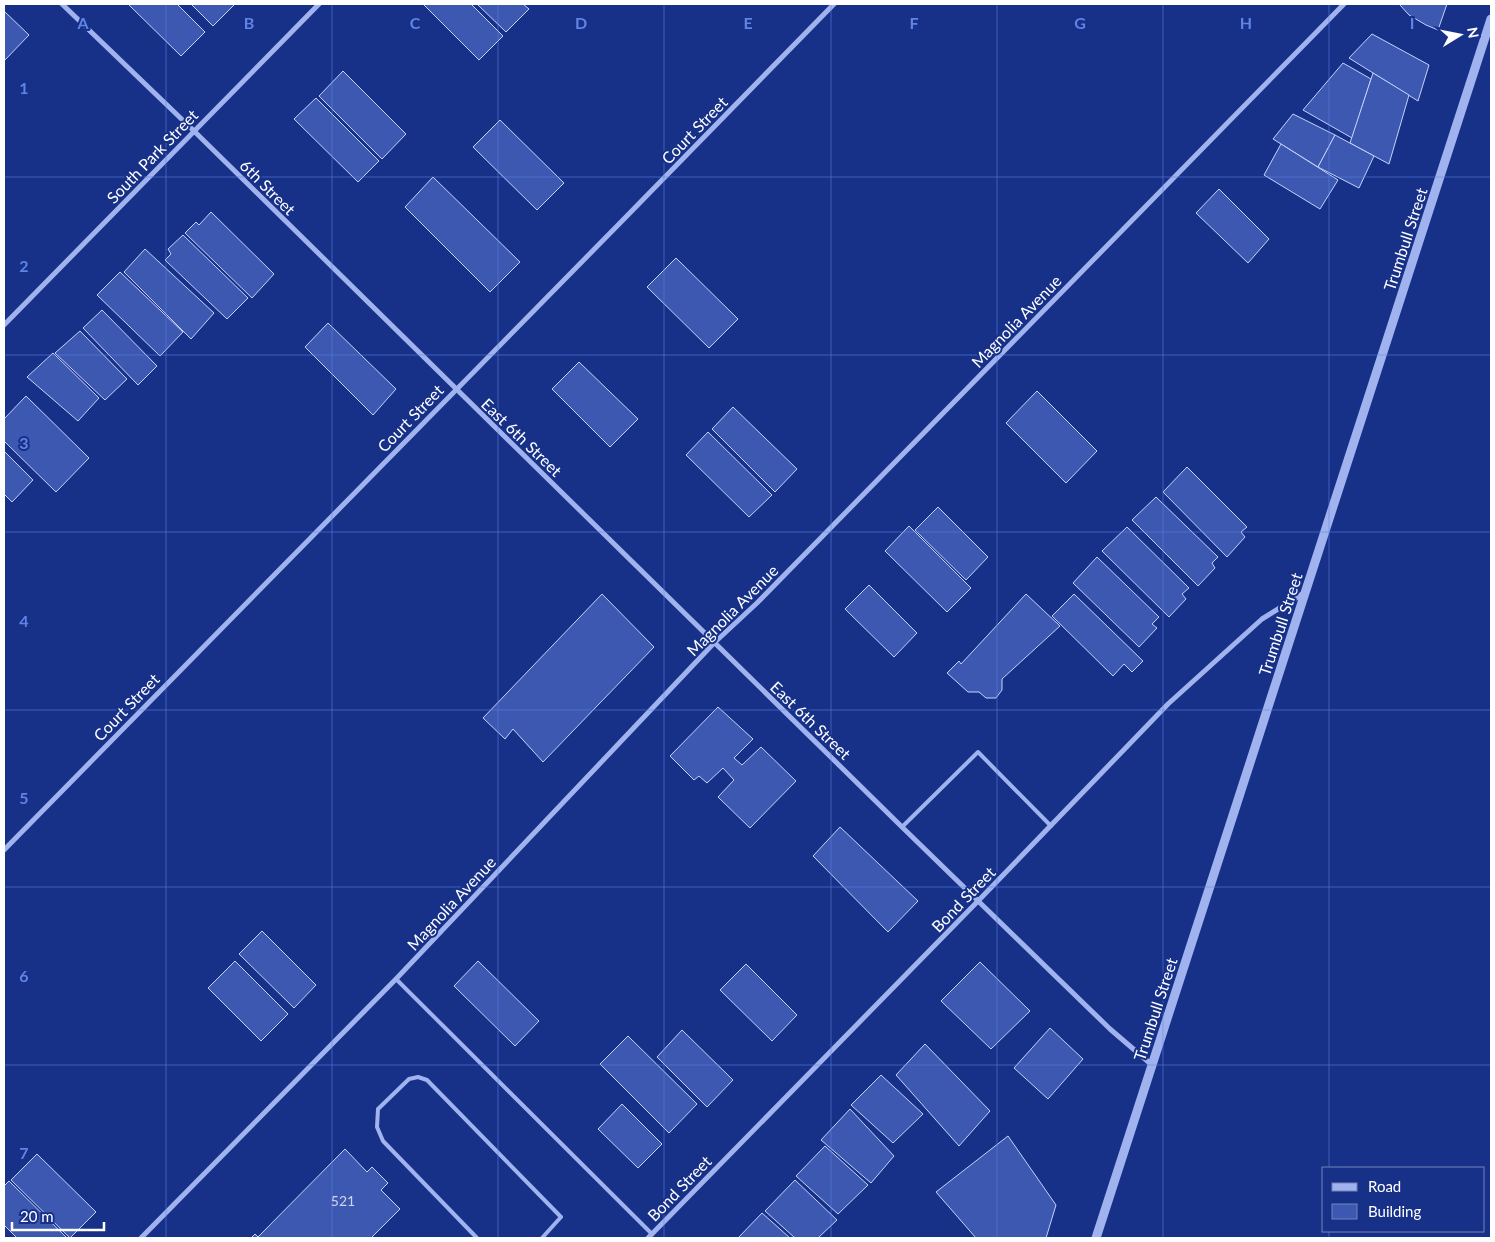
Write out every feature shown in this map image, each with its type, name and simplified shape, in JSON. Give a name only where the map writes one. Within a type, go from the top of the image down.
[{"type":"street","name":"6th Street","points":[[62,4],[194,131],[456,390]]},
{"type":"street","name":"South Park Street","points":[[4,325],[319,4]]},
{"type":"street","name":"Court Street","points":[[4,850],[834,4]]},
{"type":"street","name":"Magnolia Avenue","points":[[141,1238],[396,979],[714,643],[757,604],[1344,4]]},
{"type":"street","name":"Trumbull Street","points":[[1096,1238],[1491,19]]},
{"type":"street","name":"East 6th Street","points":[[456,390],[1110,1029],[1152,1065]]},
{"type":"street","name":"Bond Street","points":[[650,1236],[1168,704],[1262,619],[1307,591]]},
{"type":"lane","points":[[902,827],[978,752],[1051,826]]},
{"type":"lane","points":[[396,979],[650,1236]]},
{"type":"lane","points":[[477,1238],[383,1141],[377,1127],[378,1109],[408,1079],[418,1077],[428,1080],[562,1217],[542,1238]]},
{"type":"building","points":[[128,4],[177,4],[205,32],[181,56]]},
{"type":"building","points":[[191,4],[235,4],[213,26]]},
{"type":"building","points":[[423,4],[471,4],[503,36],[479,60]]},
{"type":"building","points":[[477,4],[523,4],[529,9],[506,32]]},
{"type":"building","points":[[1447,4],[1438,30],[1409,15],[1400,5]]},
{"type":"building","points":[[4,11],[29,35],[4,61]]},
{"type":"building","points":[[1372,34],[1429,65],[1418,101],[1349,58]]},
{"type":"building","points":[[1343,63],[1371,79],[1352,138],[1303,110]]},
{"type":"building","points":[[343,71],[406,134],[382,159],[319,96]]},
{"type":"building","points":[[1373,73],[1409,95],[1389,164],[1350,143]]},
{"type":"building","points":[[316,98],[379,161],[358,182],[294,119]]},
{"type":"building","points":[[1293,114],[1335,135],[1318,167],[1273,139]]},
{"type":"building","points":[[500,120],[564,183],[537,210],[473,147]]},
{"type":"building","points":[[1335,135],[1374,156],[1359,188],[1318,167]]},
{"type":"building","points":[[1281,144],[1338,180],[1320,209],[1264,175]]},
{"type":"building","points":[[433,177],[520,262],[490,292],[405,207]]},
{"type":"building","points":[[1219,189],[1269,239],[1248,263],[1196,213]]},
{"type":"building","points":[[211,212],[274,274],[252,298],[185,233],[196,222],[199,225]]},
{"type":"building","points":[[183,235],[248,298],[227,319],[165,260],[171,254],[168,249]]},
{"type":"building","points":[[145,249],[214,313],[191,339],[124,272]]},
{"type":"building","points":[[676,258],[738,319],[709,348],[647,287]]},
{"type":"building","points":[[120,272],[183,332],[160,356],[97,295]]},
{"type":"building","points":[[102,310],[157,366],[138,385],[83,328]]},
{"type":"building","points":[[328,323],[396,389],[373,415],[305,347]]},
{"type":"building","points":[[80,331],[127,379],[105,400],[55,353]]},
{"type":"building","points":[[53,353],[99,398],[78,421],[27,377]]},
{"type":"building","points":[[579,362],[638,419],[610,447],[552,389]]},
{"type":"building","points":[[1037,391],[1097,451],[1066,483],[1006,423]]},
{"type":"building","points":[[26,396],[89,458],[56,492],[4,441],[4,419]]},
{"type":"building","points":[[733,407],[797,469],[775,492],[712,429]]},
{"type":"building","points":[[708,432],[772,495],[749,517],[686,455]]},
{"type":"building","points":[[4,451],[33,480],[12,502],[4,494]]},
{"type":"building","points":[[1187,467],[1247,527],[1241,532],[1245,537],[1227,557],[1163,492]]},
{"type":"building","points":[[1156,497],[1218,557],[1212,563],[1215,568],[1198,586],[1132,520]]},
{"type":"building","points":[[938,507],[988,557],[966,580],[915,530]]},
{"type":"building","points":[[909,526],[971,588],[947,612],[885,551]]},
{"type":"building","points":[[1127,527],[1189,588],[1182,594],[1186,599],[1169,617],[1102,551]]},
{"type":"building","points":[[1097,557],[1159,617],[1152,624],[1157,628],[1139,647],[1073,583]]},
{"type":"building","points":[[869,585],[917,633],[894,657],[845,609]]},
{"type":"building","points":[[602,594],[654,647],[543,762],[513,729],[505,739],[483,718]]},
{"type":"building","points":[[1026,594],[1060,626],[1002,679],[1002,690],[996,698],[986,698],[979,692],[968,692],[947,673],[959,661],[961,664]]},
{"type":"building","points":[[1074,594],[1143,661],[1132,672],[1124,664],[1113,676],[1052,616]]},
{"type":"building","points":[[718,707],[753,739],[734,758],[742,765],[761,747],[796,781],[750,828],[718,797],[734,780],[723,768],[707,783],[699,776],[694,780],[670,756]]},
{"type":"building","points":[[840,827],[918,901],[888,932],[813,856]]},
{"type":"building","points":[[262,931],[316,985],[294,1008],[239,954]]},
{"type":"building","points":[[235,961],[288,1014],[261,1041],[208,988]]},
{"type":"building","points":[[478,961],[539,1021],[515,1046],[454,986]]},
{"type":"building","points":[[980,962],[1030,1011],[991,1049],[941,1001]]},
{"type":"building","points":[[746,964],[797,1015],[772,1041],[720,990]]},
{"type":"building","points":[[1050,1028],[1083,1059],[1048,1099],[1014,1068]]},
{"type":"building","points":[[682,1030],[733,1080],[707,1107],[657,1057]]},
{"type":"building","points":[[628,1036],[697,1104],[669,1133],[600,1064]]},
{"type":"building","points":[[925,1044],[990,1111],[959,1146],[896,1075]]},
{"type":"building","points":[[881,1075],[923,1114],[893,1143],[851,1105]]},
{"type":"building","points":[[622,1104],[662,1144],[638,1168],[598,1129]]},
{"type":"building","points":[[850,1109],[894,1156],[871,1183],[821,1140]]},
{"type":"building","points":[[1008,1136],[1056,1205],[1046,1238],[976,1238],[936,1192]]},
{"type":"building","points":[[825,1146],[868,1185],[838,1214],[796,1176]]},
{"type":"building","points":[[345,1149],[367,1172],[372,1167],[388,1183],[381,1190],[400,1209],[371,1238],[251,1238],[255,1234],[258,1237]]},
{"type":"building","points":[[37,1154],[96,1212],[70,1238],[11,1180]]},
{"type":"building","points":[[795,1180],[837,1220],[818,1238],[795,1238],[765,1211]]},
{"type":"building","points":[[9,1181],[67,1238],[17,1238],[4,1225],[4,1186]]},
{"type":"building","points":[[762,1213],[790,1238],[738,1238]]}]
